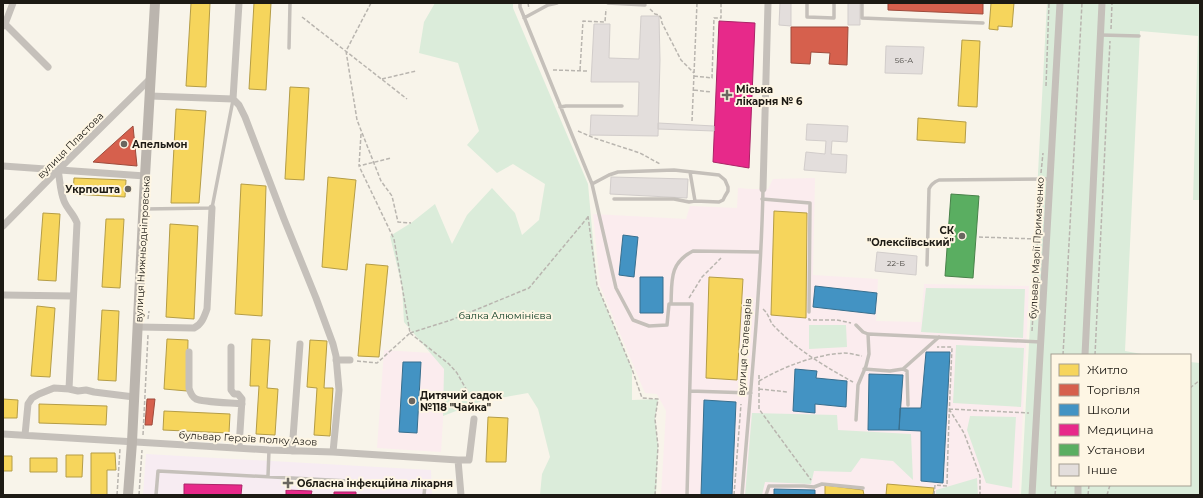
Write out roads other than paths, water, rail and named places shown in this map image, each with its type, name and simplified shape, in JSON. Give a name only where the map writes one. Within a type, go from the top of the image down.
[{"type":"street","points":[[13,3],[4,25],[48,67]]},
{"type":"street","name":"вулиця Нижньодніпровська","points":[[128,495],[137,443],[134,397],[145,176],[156,3]]},
{"type":"street","points":[[239,3],[233,99],[242,110],[333,344],[339,390],[333,452]]},
{"type":"street","points":[[763,189],[768,3]]},
{"type":"street","name":"бульвар Марії Примаченко","points":[[1032,495],[1060,3]]},
{"type":"street","points":[[1085,354],[1102,3]]},
{"type":"street","name":"вулиця Пластова","points":[[3,226],[151,78]]},
{"type":"street","points":[[150,96],[233,99]]},
{"type":"street","points":[[3,166],[145,176]]},
{"type":"street","points":[[58,170],[66,207],[75,217],[77,223],[69,389]]},
{"type":"street","points":[[138,327],[194,328],[201,323],[206,309],[212,208]]},
{"type":"street","points":[[3,295],[73,296]]},
{"type":"street","points":[[292,451],[300,344]]},
{"type":"street","points":[[231,347],[231,390],[234,394],[238,394],[241,397],[242,404],[240,448]]},
{"type":"street","points":[[189,352],[190,392],[192,396],[199,400],[242,404]]},
{"type":"street","points":[[336,360],[350,360]]},
{"type":"street","points":[[25,435],[28,404],[32,398],[54,388],[78,391],[86,390],[134,397]]},
{"type":"street","points":[[461,495],[458,460],[469,460],[474,419]]},
{"type":"street","name":"бульвар Героїв полку Азов","points":[[3,434],[137,443],[333,452],[458,460]]},
{"type":"lane","points":[[289,48],[290,3]]},
{"type":"lane","points":[[520,3],[524,18],[592,184],[616,288],[633,320],[649,326],[667,325],[669,304],[671,304],[671,286],[674,270],[678,263],[686,255],[693,251],[760,252]]},
{"type":"lane","points":[[524,18],[548,5],[557,3]]},
{"type":"lane","points":[[607,3],[645,5]]},
{"type":"lane","points":[[807,3],[806,17],[834,18],[834,3]]},
{"type":"lane","points":[[862,3],[862,18],[983,23]]},
{"type":"lane","points":[[1101,35],[1139,36]]},
{"type":"lane","points":[[144,209],[212,208],[233,99]]},
{"type":"lane","points":[[560,107],[622,106]]},
{"type":"lane","points":[[592,184],[618,172],[668,170],[719,175],[725,180],[728,187],[727,194],[721,201],[689,202],[674,199],[614,199]]},
{"type":"lane","points":[[690,172],[695,201]]},
{"type":"lane","points":[[927,265],[929,189],[935,182],[939,180],[1050,179]]},
{"type":"lane","name":"вулиця Сталеварів","points":[[742,495],[751,393],[763,189]]},
{"type":"lane","points":[[762,199],[810,203],[809,312]]},
{"type":"lane","points":[[671,304],[692,304],[687,495]]},
{"type":"lane","points":[[856,326],[868,334],[1041,342]]},
{"type":"lane","points":[[856,420],[858,385],[868,357],[868,334]]},
{"type":"lane","points":[[864,369],[890,371],[903,369],[939,337]]},
{"type":"lane","points":[[903,369],[908,371],[908,405]]},
{"type":"lane","points":[[690,391],[751,393]]},
{"type":"lane","points":[[268,476],[269,450]]},
{"type":"lane","points":[[156,495],[158,471],[425,485],[424,495]]},
{"type":"lane","points":[[766,495],[769,486],[814,487],[822,484],[863,488]]},
{"type":"place","name":"Мiська лiкарня № 6","points":[[727,95]]},
{"type":"place","name":"Апельмон","points":[[124,144]]},
{"type":"place","name":"Укрпошта","points":[[128,189]]},
{"type":"place","name":"СК \"Олексіївський\"","points":[[962,236]]},
{"type":"place","name":"Дитячий садок №118 \"Чайка\"","points":[[412,401]]},
{"type":"place","name":"Обласна інфекційна лікарня","points":[[288,483]]},
{"type":"park label","name":"балка Алюмінієва","points":[[505,315]]}]
